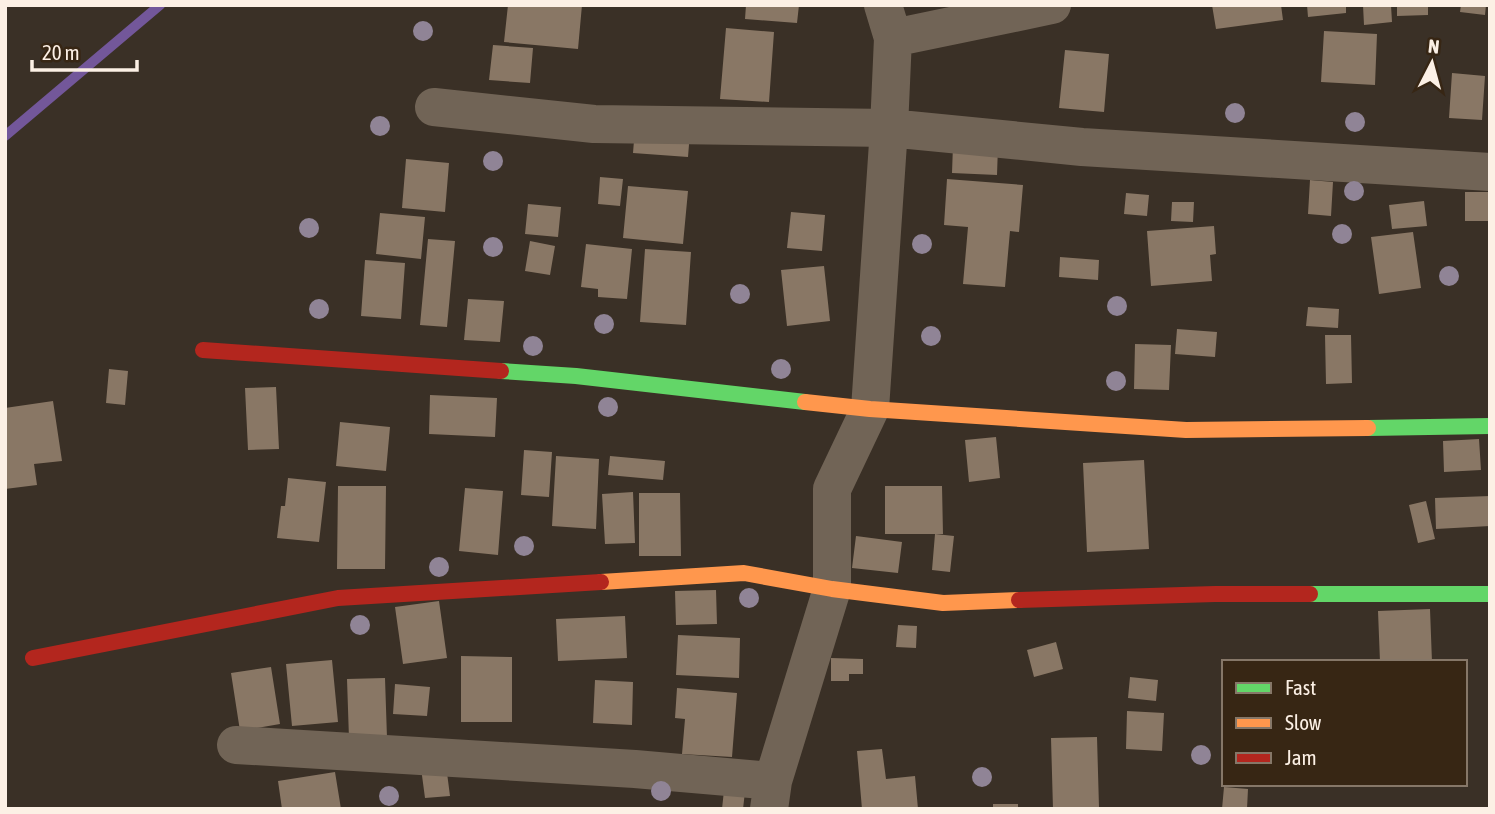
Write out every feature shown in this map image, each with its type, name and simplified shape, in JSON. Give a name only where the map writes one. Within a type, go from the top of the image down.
[{"type":"street","points":[[236,745],[635,769],[771,795],[832,589],[832,489],[870,409],[889,128],[888,22],[1052,5]]},
{"type":"street","points":[[434,107],[594,124],[889,128],[1082,146],[1490,172]]},
{"type":"street","points":[[203,350],[576,376],[870,409],[1186,430],[1490,426]]},
{"type":"street","points":[[33,659],[338,598],[744,573],[832,589],[943,603],[1215,594],[1490,594]]},
{"type":"building","points":[[508,5],[582,5],[578,49],[504,42]]},
{"type":"building","points":[[746,5],[799,5],[797,23],[745,19]]},
{"type":"building","points":[[1212,5],[1281,5],[1283,20],[1216,29]]},
{"type":"building","points":[[1307,5],[1346,5],[1346,13],[1308,17]]},
{"type":"building","points":[[1363,5],[1391,5],[1392,22],[1364,25]]},
{"type":"building","points":[[1397,5],[1428,5],[1428,15],[1397,16]]},
{"type":"building","points":[[1461,5],[1486,5],[1485,15],[1460,12]]},
{"type":"building","points":[[726,28],[774,32],[769,102],[720,99]]},
{"type":"building","points":[[1324,31],[1377,34],[1375,85],[1321,82]]},
{"type":"building","points":[[493,45],[533,48],[530,83],[489,80]]},
{"type":"building","points":[[1065,50],[1109,54],[1104,112],[1059,108]]},
{"type":"building","points":[[1452,73],[1485,76],[1482,120],[1449,118]]},
{"type":"building","points":[[635,128],[690,132],[688,157],[633,153]]},
{"type":"building","points":[[953,145],[998,146],[997,175],[952,173]]},
{"type":"building","points":[[406,159],[449,163],[445,212],[402,208]]},
{"type":"building","points":[[600,177],[623,179],[620,206],[598,204]]},
{"type":"building","points":[[947,179],[1023,185],[1019,232],[1010,231],[1005,287],[963,284],[968,227],[944,225]]},
{"type":"building","points":[[1310,180],[1333,182],[1331,216],[1308,214]]},
{"type":"building","points":[[628,186],[688,191],[683,244],[623,238]]},
{"type":"building","points":[[1465,192],[1490,192],[1490,221],[1465,221]]},
{"type":"building","points":[[1126,193],[1149,195],[1147,216],[1124,214]]},
{"type":"building","points":[[1424,201],[1427,226],[1392,229],[1389,205]]},
{"type":"building","points":[[1172,202],[1194,202],[1193,222],[1171,221]]},
{"type":"building","points":[[528,204],[561,207],[558,237],[525,234]]},
{"type":"building","points":[[791,212],[825,215],[822,251],[787,248]]},
{"type":"building","points":[[380,213],[425,217],[421,259],[376,254]]},
{"type":"building","points":[[1214,226],[1216,254],[1210,255],[1212,281],[1151,286],[1147,231]]},
{"type":"building","points":[[1413,232],[1421,288],[1379,294],[1371,237]]},
{"type":"building","points":[[428,239],[455,241],[447,327],[420,325]]},
{"type":"building","points":[[530,241],[555,246],[550,275],[525,271]]},
{"type":"building","points":[[586,244],[632,249],[627,299],[598,297],[598,289],[581,287]]},
{"type":"building","points":[[645,249],[691,252],[686,325],[640,322]]},
{"type":"building","points":[[1060,257],[1099,260],[1098,280],[1059,277]]},
{"type":"building","points":[[365,260],[405,263],[401,319],[361,316]]},
{"type":"building","points":[[824,266],[830,321],[787,326],[781,270]]},
{"type":"building","points":[[468,299],[504,301],[500,342],[464,340]]},
{"type":"building","points":[[1308,307],[1339,309],[1338,328],[1306,326]]},
{"type":"building","points":[[1177,329],[1217,332],[1215,357],[1175,354]]},
{"type":"building","points":[[1325,335],[1351,335],[1352,383],[1326,384]]},
{"type":"building","points":[[1135,344],[1171,345],[1169,390],[1134,389]]},
{"type":"building","points":[[109,369],[128,371],[125,405],[106,403]]},
{"type":"building","points":[[276,387],[279,449],[248,450],[245,388]]},
{"type":"building","points":[[430,395],[497,398],[495,437],[429,434]]},
{"type":"building","points":[[53,401],[62,461],[34,464],[37,485],[5,489],[5,408]]},
{"type":"building","points":[[340,422],[390,427],[386,471],[336,466]]},
{"type":"building","points":[[996,437],[1000,478],[969,482],[965,440]]},
{"type":"building","points":[[1479,439],[1481,470],[1444,472],[1443,441]]},
{"type":"building","points":[[524,450],[552,452],[549,497],[521,495]]},
{"type":"building","points":[[556,456],[599,459],[596,529],[552,526]]},
{"type":"building","points":[[610,456],[665,461],[663,480],[608,475]]},
{"type":"building","points":[[1144,460],[1149,549],[1087,552],[1083,463]]},
{"type":"building","points":[[288,478],[326,482],[319,542],[277,538]]},
{"type":"building","points":[[338,486],[386,486],[385,569],[337,569]]},
{"type":"building","points":[[885,486],[942,486],[943,534],[885,534]]},
{"type":"building","points":[[465,488],[503,491],[498,555],[459,551]]},
{"type":"building","points":[[633,492],[635,543],[605,544],[602,494]]},
{"type":"building","points":[[639,493],[680,493],[681,556],[639,556]]},
{"type":"building","points":[[1490,496],[1490,526],[1436,529],[1435,498]]},
{"type":"building","points":[[1426,501],[1435,539],[1418,543],[1409,505]]},
{"type":"building","points":[[935,534],[954,536],[950,572],[932,570]]},
{"type":"building","points":[[856,536],[902,542],[898,573],[852,568]]},
{"type":"building","points":[[716,590],[717,624],[676,625],[675,591]]},
{"type":"building","points":[[439,601],[447,658],[403,664],[395,607]]},
{"type":"building","points":[[1430,609],[1432,660],[1380,660],[1378,611]]},
{"type":"building","points":[[625,616],[627,658],[558,661],[556,619]]},
{"type":"building","points":[[898,625],[917,626],[916,648],[896,647]]},
{"type":"building","points":[[678,635],[740,638],[739,678],[676,675]]},
{"type":"building","points":[[1056,642],[1063,669],[1034,677],[1027,650]]},
{"type":"building","points":[[461,656],[512,657],[512,722],[461,722]]},
{"type":"building","points":[[831,658],[863,659],[863,674],[849,674],[849,681],[831,681]]},
{"type":"building","points":[[332,660],[338,722],[292,726],[286,664]]},
{"type":"building","points":[[271,667],[280,724],[240,731],[231,673]]},
{"type":"building","points":[[1130,677],[1158,680],[1156,701],[1128,698]]},
{"type":"building","points":[[385,678],[387,738],[349,739],[347,679]]},
{"type":"building","points":[[595,680],[633,682],[632,725],[593,723]]},
{"type":"building","points":[[395,684],[430,687],[427,716],[393,714]]},
{"type":"building","points":[[677,688],[737,693],[732,757],[682,754],[685,719],[675,718]]},
{"type":"building","points":[[1127,711],[1164,713],[1162,751],[1126,749]]},
{"type":"building","points":[[1097,737],[1099,807],[1053,809],[1051,738]]},
{"type":"building","points":[[882,749],[886,779],[915,776],[918,809],[862,809],[857,751]]},
{"type":"building","points":[[446,765],[450,796],[425,798],[421,768]]},
{"type":"building","points":[[335,772],[341,809],[282,809],[278,781]]},
{"type":"building","points":[[725,781],[746,783],[743,809],[722,809]]},
{"type":"building","points":[[1224,787],[1248,789],[1247,809],[1222,809]]},
{"type":"building","points":[[993,804],[1018,804],[1018,809],[993,809]]},
{"type":"waterway","points":[[5,136],[160,5]]},
{"type":"traffic: fast","points":[[501,371],[576,376],[805,402]]},
{"type":"traffic: fast","points":[[1368,428],[1490,426]]},
{"type":"traffic: fast","points":[[1310,594],[1490,594]]},
{"type":"traffic: slow","points":[[805,402],[870,409],[1186,430],[1368,428]]},
{"type":"traffic: slow","points":[[601,582],[744,573],[832,589],[943,603],[1019,600]]},
{"type":"traffic: jam","points":[[203,350],[501,371]]},
{"type":"traffic: jam","points":[[33,658],[338,598],[601,582]]},
{"type":"traffic: jam","points":[[1019,600],[1310,594]]}]
